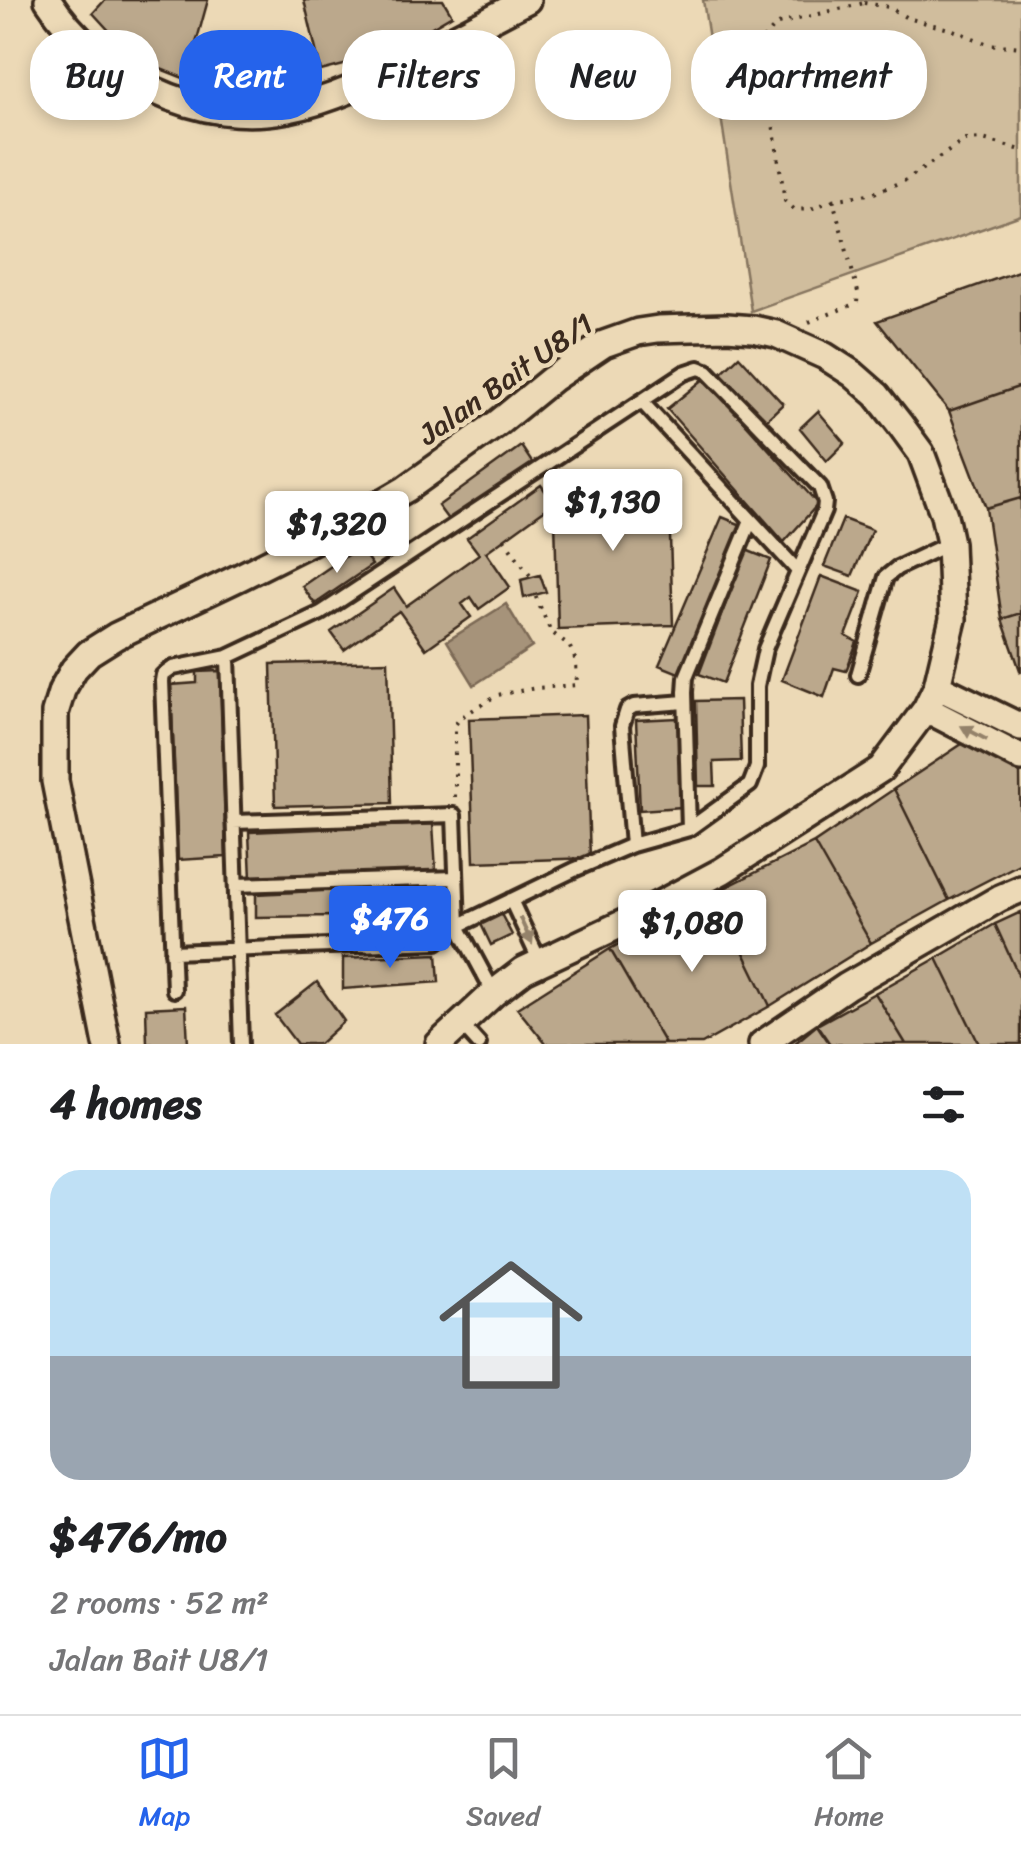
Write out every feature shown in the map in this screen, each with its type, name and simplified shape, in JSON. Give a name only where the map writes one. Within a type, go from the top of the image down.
[{"type":"street","points":[[48,0],[60,18],[111,66],[169,97],[207,109],[238,113],[273,112],[334,98],[527,0]]},
{"type":"street","name":"Jalan Bait U8/1","points":[[107,1044],[55,782],[56,713],[62,690],[74,669],[90,653],[116,636],[240,578],[406,489],[604,344],[658,329],[727,327],[776,334],[825,356],[853,374],[888,409],[920,453],[944,515],[950,542],[953,619],[932,697],[881,769],[722,871],[524,970],[440,1044]]},
{"type":"street","points":[[932,697],[1021,727]]},
{"type":"street","points":[[932,697],[1021,758]]},
{"type":"street","points":[[762,1044],[847,986],[1000,898],[1021,890]]},
{"type":"lane","points":[[172,952],[437,942],[458,926],[632,845],[690,829],[750,785],[758,768],[757,686],[764,649],[824,511],[820,487],[707,371],[699,368],[684,373],[321,613],[228,656],[173,668],[164,675],[162,681],[172,952],[174,990]]},
{"type":"lane","points":[[642,402],[798,571]]},
{"type":"lane","points":[[690,829],[686,677],[751,520]]},
{"type":"lane","points":[[858,675],[886,577],[950,542]]},
{"type":"lane","points":[[228,656],[241,1044]]},
{"type":"lane","points":[[632,845],[622,726],[627,710],[634,706],[685,702]]},
{"type":"lane","points":[[233,822],[454,815],[458,926],[494,993]]},
{"type":"lane","points":[[236,886],[456,878]]},
{"type":"lane","points":[[511,900],[540,962]]},
{"type":"lane","points":[[460,1023],[479,1044]]},
{"type":"path","points":[[1021,47],[988,44],[907,18],[889,7],[864,2],[778,24],[763,39],[756,56],[770,104],[785,201],[794,210],[874,193],[906,180],[966,140],[983,139],[1021,150]]},
{"type":"path","points":[[776,334],[857,302],[858,292],[833,200]]},
{"type":"path","points":[[504,538],[531,578]]},
{"type":"path","points":[[454,815],[455,724],[460,718],[497,695],[578,685],[570,645],[551,632],[535,595]]},
{"type":"shaded area","points":[[703,0],[1021,0],[1021,215],[751,311],[722,120],[927,120],[927,30],[708,30]]},
{"type":"shaded area","points":[[506,604],[532,647],[474,685],[447,641]]},
{"type":"building","points":[[105,0],[208,0],[200,30],[179,30],[179,76],[159,68],[159,30],[109,30],[93,13]]},
{"type":"building","points":[[304,0],[443,0],[452,15],[427,30],[342,30],[342,66],[322,71],[322,30],[311,30]]},
{"type":"building","points":[[1021,270],[1021,386],[949,411],[877,321]]},
{"type":"building","points":[[739,356],[783,404],[763,423],[719,375]]},
{"type":"building","points":[[705,378],[818,504],[784,542],[667,409]]},
{"type":"building","points":[[1021,386],[1021,498],[986,508],[949,411]]},
{"type":"building","points":[[818,411],[845,443],[827,461],[800,428]]},
{"type":"building","points":[[521,446],[533,464],[452,525],[438,506]]},
{"type":"building","points":[[668,478],[673,625],[558,629],[554,482]]},
{"type":"building","points":[[541,485],[554,503],[486,552],[510,587],[479,609],[471,597],[462,604],[471,617],[426,649],[399,611],[344,650],[331,632],[394,588],[406,606],[479,554],[467,538]]},
{"type":"building","points":[[1021,498],[1021,613],[1002,619],[986,508]]},
{"type":"building","points":[[722,517],[744,526],[681,674],[659,665]]},
{"type":"building","points":[[843,519],[872,530],[852,576],[824,566]]},
{"type":"building","points":[[359,547],[372,565],[315,604],[302,586]]},
{"type":"building","points":[[746,550],[771,560],[723,683],[699,674]]},
{"type":"building","points":[[540,575],[546,592],[524,598],[521,580]]},
{"type":"building","points":[[821,576],[863,592],[846,636],[857,642],[846,671],[834,668],[824,697],[782,680]]},
{"type":"building","points":[[1021,613],[1021,673],[1002,619]]},
{"type":"building","points":[[388,661],[392,803],[275,806],[271,664]]},
{"type":"building","points":[[220,671],[226,857],[178,860],[171,685],[197,683],[197,672]]},
{"type":"building","points":[[739,700],[741,761],[714,762],[715,786],[698,786],[696,701]]},
{"type":"building","points":[[585,715],[590,858],[474,862],[469,719]]},
{"type":"building","points":[[678,718],[682,807],[640,810],[636,720]]},
{"type":"building","points":[[965,742],[1020,771],[1021,863],[949,900],[894,789]]},
{"type":"building","points":[[894,789],[949,900],[871,943],[814,843]]},
{"type":"building","points":[[433,824],[436,871],[251,879],[249,832]]},
{"type":"building","points":[[814,843],[871,943],[770,1006],[715,893]]},
{"type":"building","points":[[436,885],[436,933],[341,938],[339,916],[256,917],[256,894]]},
{"type":"building","points":[[715,893],[770,1006],[702,1044],[665,1044],[610,949]]},
{"type":"building","points":[[1021,912],[1021,981],[995,924]]},
{"type":"building","points":[[501,914],[512,935],[491,945],[481,924]]},
{"type":"building","points":[[995,924],[1021,981],[1021,1044],[979,1044],[937,958]]},
{"type":"building","points":[[610,949],[665,1044],[546,1044],[517,1008]]},
{"type":"building","points":[[437,954],[439,982],[343,989],[343,958]]},
{"type":"building","points":[[937,958],[979,1044],[906,1044],[875,993]]},
{"type":"building","points":[[317,982],[344,1021],[319,1044],[297,1044],[275,1015]]},
{"type":"building","points":[[875,993],[906,1044],[830,1044],[817,1025]]},
{"type":"building","points":[[186,1006],[188,1044],[147,1044],[146,1008]]},
{"type":"building","points":[[817,1025],[830,1044],[794,1044]]}]
